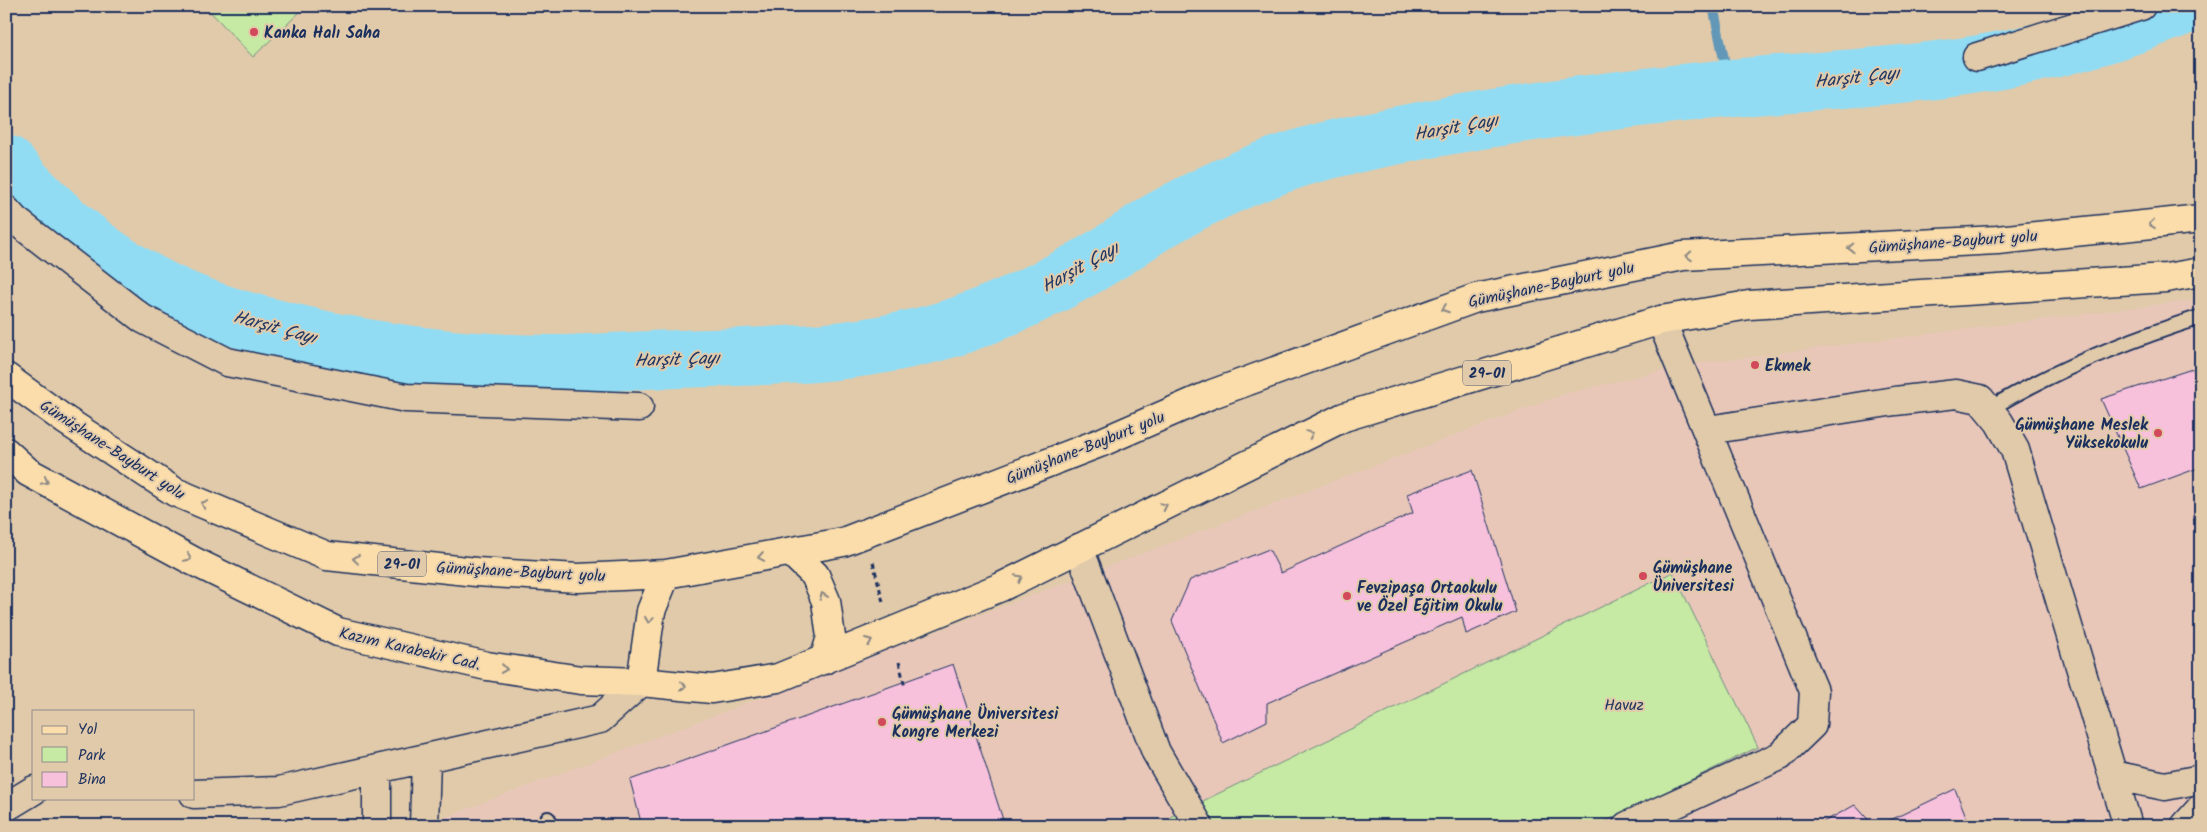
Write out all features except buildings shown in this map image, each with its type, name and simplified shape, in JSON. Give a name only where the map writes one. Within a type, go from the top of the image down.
[{"type":"main road","name":"Gümüşhane-Bayburt yolu","points":[[6,377],[65,420],[175,492],[327,556],[476,572],[578,578],[666,574],[843,542],[1102,442],[1212,394],[1476,298],[1682,256],[1997,240],[2201,219]]},
{"type":"main road","name":"29-01","points":[[824,660],[1001,587],[1344,417],[1661,320],[1749,305],[2166,278],[2201,272]]},
{"type":"main road","name":"Kazım Karabekir Cad.","points":[[6,452],[28,472],[71,496],[192,561],[338,632],[487,666],[581,680],[641,682],[712,689],[778,678],[824,660]]},
{"type":"main road","points":[[791,552],[815,575],[826,600],[831,637],[824,660]]},
{"type":"main road","points":[[641,682],[651,611],[666,574]]},
{"type":"street","points":[[1976,56],[2141,6]]},
{"type":"street","points":[[6,210],[15,220],[142,320],[227,362],[406,398],[639,407]]},
{"type":"street","points":[[1627,826],[1780,756],[1812,725],[1814,691],[1708,430],[1661,320]]},
{"type":"street","points":[[1708,430],[1956,394],[1980,399],[1989,409],[2015,450],[2128,826]]},
{"type":"street","points":[[1079,548],[1156,752],[1199,826]]},
{"type":"street","points":[[195,794],[278,790],[377,770],[600,719],[641,682]]},
{"type":"street","points":[[424,826],[426,759]]},
{"type":"street","points":[[377,770],[377,826]]},
{"type":"street","points":[[2113,775],[2165,786],[2201,779]]},
{"type":"street","points":[[8,821],[32,792]]},
{"type":"street","points":[[2185,826],[2201,808]]},
{"type":"lane","points":[[1989,409],[2026,387],[2159,330],[2201,317]]},
{"type":"path","points":[[865,534],[906,687]]},
{"type":"shaded area","name":"Gümüşhane Üniversitesi","points":[[2201,299],[2201,826],[426,826],[427,824],[1564,394],[1686,365]]},
{"type":"green space","name":"Kanka Halı Saha","points":[[205,6],[306,6],[253,57]]},
{"type":"green space","name":"Havuz","points":[[1673,572],[1758,747],[1596,826],[1174,826],[1170,817]]},
{"type":"waterway","points":[[1713,6],[1730,88]]},
{"type":"waterway","name":"Harşit Çayı","points":[[6,164],[41,202],[60,219],[122,267],[183,299],[232,317],[265,326],[361,347],[423,356],[486,362],[566,364],[784,355],[856,349],[891,343],[926,335],[981,318],[1021,301],[1079,271],[1158,222],[1207,195],[1275,166],[1346,146],[1442,127],[1587,104],[1733,88],[1922,72],[1985,63],[2036,53],[2086,40],[2184,6]]},
{"type":"place","name":"Kanka Halı Saha","points":[[254,32]]},
{"type":"place","name":"Ekmek","points":[[1755,365]]},
{"type":"place","name":"Gümüşhane Meslek Yüksekokulu","points":[[2158,433]]},
{"type":"place","name":"Gümüşhane Üniversitesi","points":[[1643,576]]},
{"type":"place","name":"Fevzipaşa Ortaokulu ve Özel Eğitim Okulu","points":[[1347,596]]},
{"type":"place","name":"Gümüşhane Üniversitesi Kongre Merkezi","points":[[882,722]]}]
